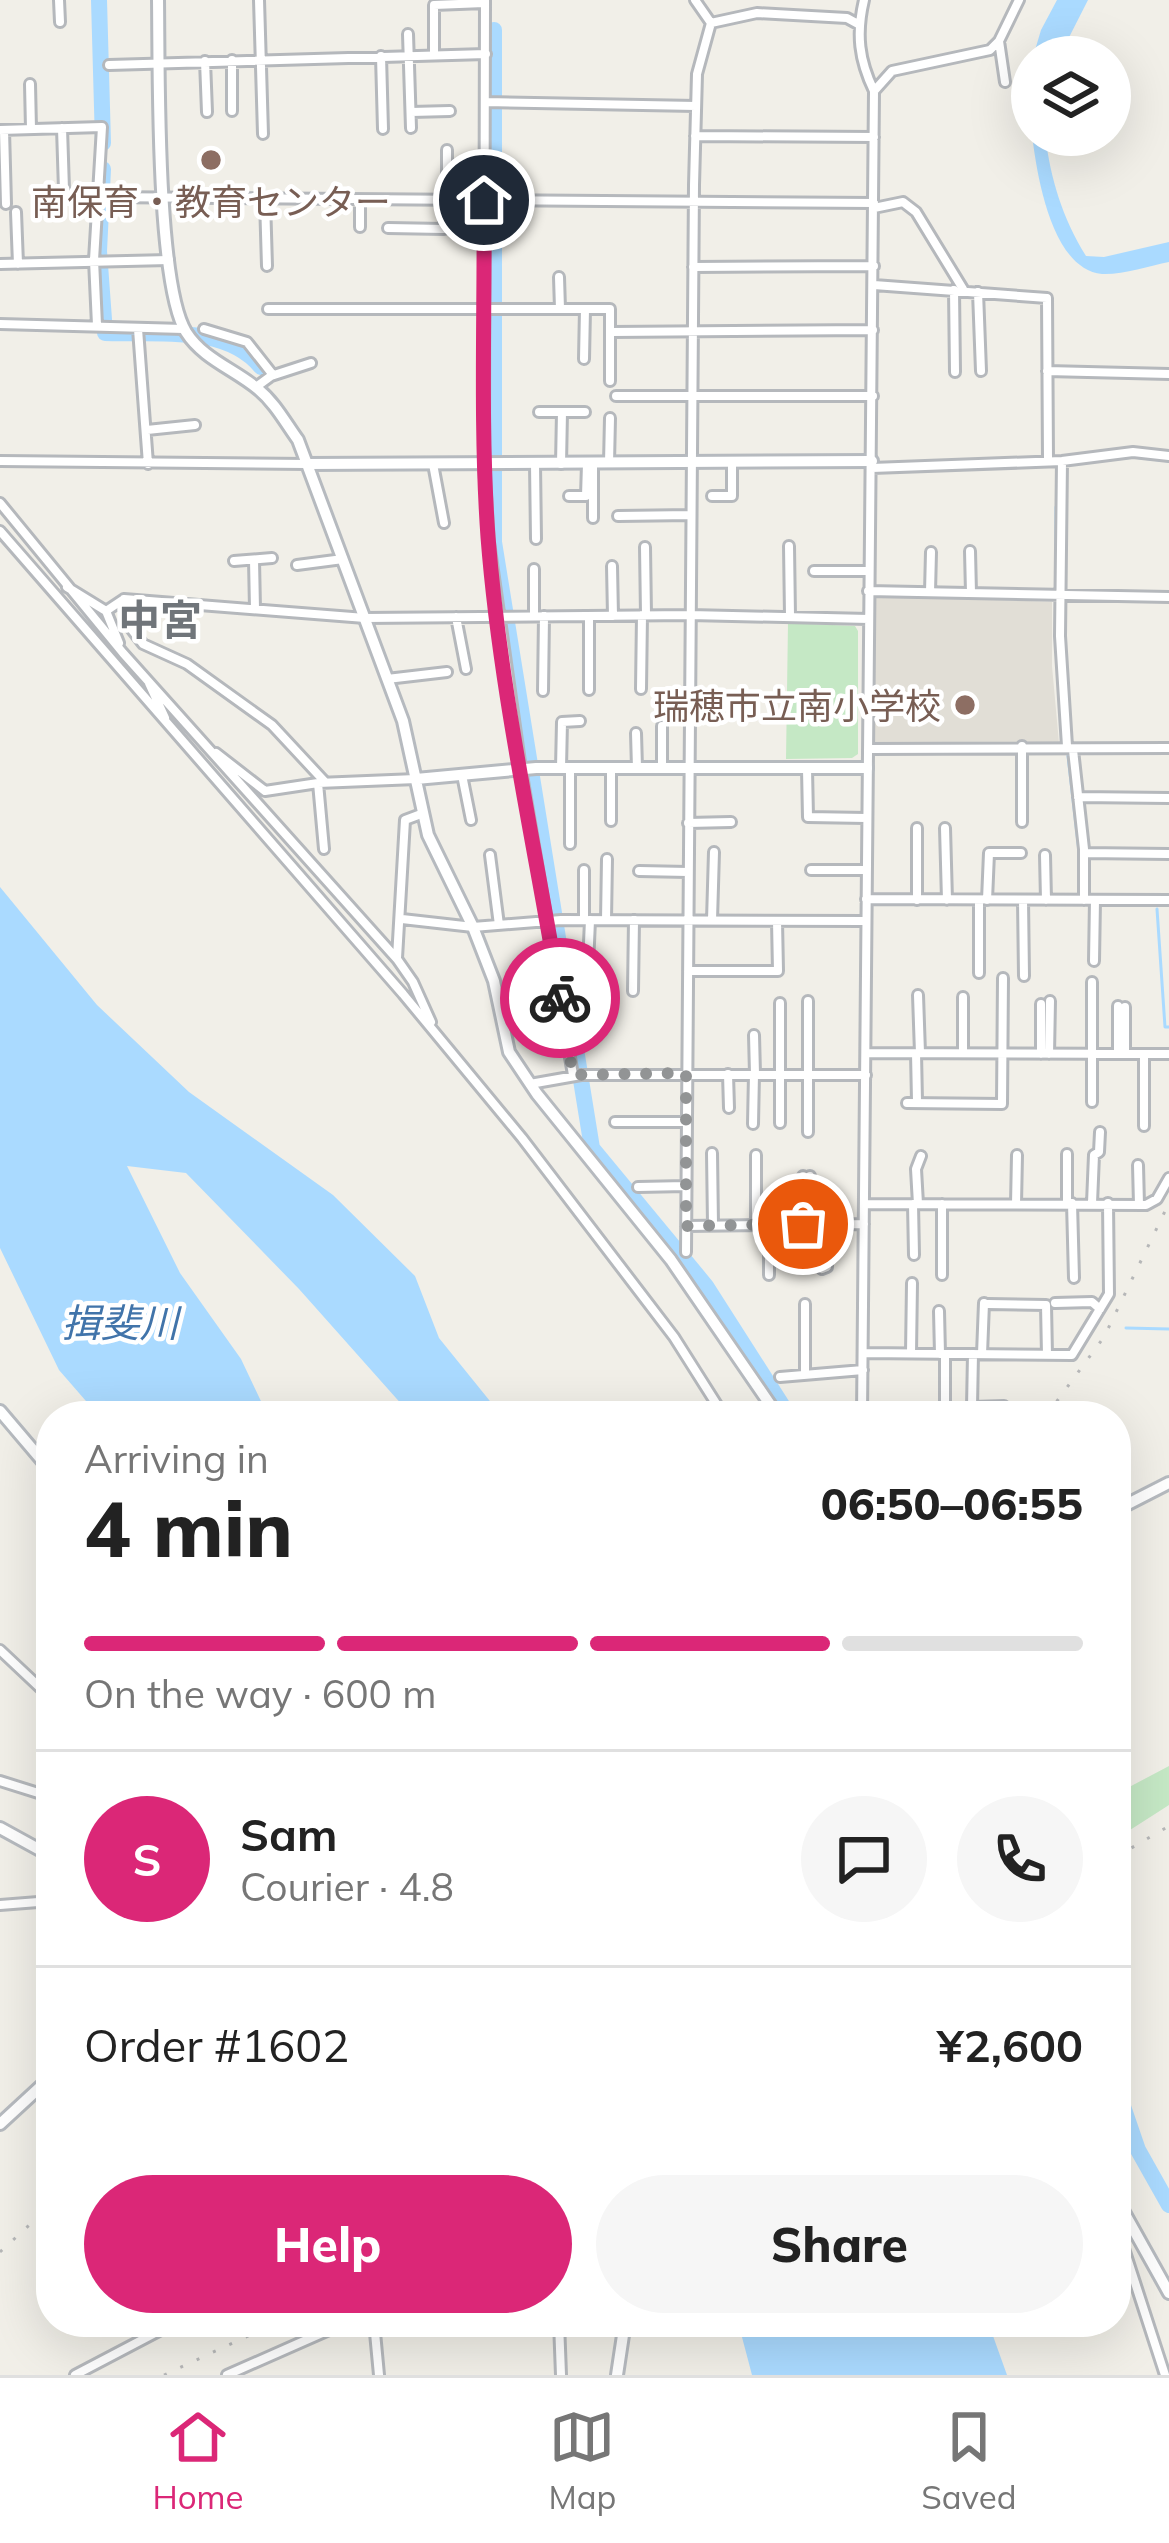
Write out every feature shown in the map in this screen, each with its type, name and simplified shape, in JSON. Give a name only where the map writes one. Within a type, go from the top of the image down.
[{"type":"street","points":[[59,0],[60,22]]},
{"type":"street","points":[[158,0],[169,260],[184,329],[194,343],[273,404],[308,464],[403,721],[421,814],[494,981],[509,1052],[671,1260],[768,1401]]},
{"type":"street","points":[[259,0],[263,134]]},
{"type":"street","points":[[686,1252],[695,136],[698,74],[711,23],[695,0]]},
{"type":"street","points":[[862,1401],[874,286],[874,91],[861,56],[858,24],[864,0]]},
{"type":"street","points":[[874,91],[892,71],[990,50],[1019,0]]},
{"type":"street","points":[[434,55],[434,4],[485,2],[484,464],[521,770],[573,1075]]},
{"type":"street","points":[[711,23],[757,13],[847,18],[858,24]]},
{"type":"street","points":[[408,34],[411,128]]},
{"type":"street","points":[[999,41],[1005,82]]},
{"type":"street","points":[[109,65],[486,54]]},
{"type":"street","points":[[381,56],[383,129]]},
{"type":"street","points":[[205,61],[207,112]]},
{"type":"street","points":[[232,61],[232,111]]},
{"type":"street","points":[[30,84],[31,129]]},
{"type":"street","points":[[486,102],[696,106]]},
{"type":"street","points":[[411,112],[451,112]]},
{"type":"street","points":[[62,128],[64,190]]},
{"type":"street","points":[[6,204],[2,130],[102,128],[97,325]]},
{"type":"street","points":[[695,136],[874,136]]},
{"type":"street","points":[[388,228],[444,229],[446,150]]},
{"type":"street","points":[[100,197],[874,206],[903,202],[916,212],[959,290],[955,372]]},
{"type":"street","points":[[266,200],[267,266]]},
{"type":"street","points":[[359,226],[360,200]]},
{"type":"street","points":[[16,212],[18,264]]},
{"type":"street","points":[[0,264],[169,260]]},
{"type":"street","points":[[693,267],[874,266]]},
{"type":"street","points":[[559,277],[560,309]]},
{"type":"street","points":[[874,286],[1047,298],[1048,460]]},
{"type":"street","points":[[978,292],[981,371]]},
{"type":"street","points":[[268,309],[610,309],[610,381]]},
{"type":"street","points":[[584,359],[585,309]]},
{"type":"street","points":[[0,324],[184,329]]},
{"type":"street","points":[[138,329],[148,464]]},
{"type":"street","points":[[204,329],[247,342],[273,375]]},
{"type":"street","points":[[611,332],[873,330]]},
{"type":"street","points":[[256,387],[273,375],[310,363]]},
{"type":"street","points":[[1047,371],[1169,374]]},
{"type":"street","points":[[616,396],[873,396]]},
{"type":"street","points":[[539,412],[585,412]]},
{"type":"street","points":[[561,464],[562,412]]},
{"type":"street","points":[[609,464],[610,418]]},
{"type":"street","points":[[147,430],[195,425]]},
{"type":"street","points":[[0,461],[872,465],[1062,461],[1133,452],[1169,456]]},
{"type":"street","points":[[1062,461],[1060,595],[1070,748],[1094,962]]},
{"type":"street","points":[[433,464],[444,523]]},
{"type":"street","points":[[535,464],[536,539]]},
{"type":"street","points":[[569,496],[586,496],[590,464]]},
{"type":"street","points":[[590,464],[593,518]]},
{"type":"street","points":[[712,496],[732,496],[732,464]]},
{"type":"street","points":[[0,503],[123,652],[397,959],[437,1035]]},
{"type":"street","points":[[618,515],[691,515]]},
{"type":"street","points":[[0,531],[437,1035],[638,1288],[714,1401]]},
{"type":"street","points":[[790,546],[790,616]]},
{"type":"street","points":[[641,689],[645,547]]},
{"type":"street","points":[[970,551],[970,593]]},
{"type":"street","points":[[931,552],[931,592]]},
{"type":"street","points":[[234,561],[272,558]]},
{"type":"street","points":[[297,565],[343,559]]},
{"type":"street","points":[[254,560],[255,609]]},
{"type":"street","points":[[612,566],[613,616]]},
{"type":"street","points":[[534,569],[543,691]]},
{"type":"street","points":[[814,571],[868,571]]},
{"type":"street","points":[[67,587],[106,611],[123,652]]},
{"type":"street","points":[[868,591],[1169,597]]},
{"type":"street","points":[[106,611],[124,599],[365,618],[690,615],[868,619]]},
{"type":"street","points":[[124,599],[126,622],[143,644],[187,664],[272,725],[321,783],[324,849]]},
{"type":"street","points":[[589,616],[589,690]]},
{"type":"street","points":[[456,617],[466,669]]},
{"type":"street","points":[[386,679],[446,672]]},
{"type":"street","points":[[146,676],[169,728]]},
{"type":"street","points":[[570,844],[562,722],[580,721]]},
{"type":"street","points":[[662,726],[662,768]]},
{"type":"street","points":[[636,733],[637,768]]},
{"type":"street","points":[[1022,746],[1022,822]]},
{"type":"street","points":[[868,749],[1169,748]]},
{"type":"street","points":[[209,750],[266,791],[536,768],[866,768]]},
{"type":"street","points":[[611,768],[611,821]]},
{"type":"street","points":[[807,770],[808,817],[867,818]]},
{"type":"street","points":[[462,776],[471,820]]},
{"type":"street","points":[[1078,797],[1169,798]]},
{"type":"street","points":[[397,959],[405,820],[421,814]]},
{"type":"street","points":[[688,823],[731,822]]},
{"type":"street","points":[[916,900],[917,828]]},
{"type":"street","points":[[945,828],[947,900]]},
{"type":"street","points":[[712,920],[714,852]]},
{"type":"street","points":[[979,973],[989,853],[1021,853]]},
{"type":"street","points":[[1084,853],[1169,854]]},
{"type":"street","points":[[1046,854],[1046,900]]},
{"type":"street","points":[[490,855],[500,925]]},
{"type":"street","points":[[606,920],[607,859]]},
{"type":"street","points":[[584,870],[588,966]]},
{"type":"street","points":[[811,870],[866,870]]},
{"type":"street","points":[[639,871],[688,872]]},
{"type":"street","points":[[866,899],[1169,900]]},
{"type":"street","points":[[1023,900],[1024,976]]},
{"type":"street","points":[[402,919],[473,927],[587,920],[866,921]]},
{"type":"street","points":[[633,991],[634,920]]},
{"type":"street","points":[[688,971],[778,971],[777,921]]},
{"type":"street","points":[[918,995],[912,1102],[1002,1104],[1003,979]]},
{"type":"street","points":[[1092,982],[1093,1102]]},
{"type":"street","points":[[963,997],[964,1053]]},
{"type":"street","points":[[808,1001],[808,1132]]},
{"type":"street","points":[[1045,1054],[1046,1002]]},
{"type":"street","points":[[779,1123],[780,1004]]},
{"type":"street","points":[[1121,1006],[1121,1054]]},
{"type":"street","points":[[753,1124],[754,1035]]},
{"type":"street","points":[[867,1053],[1169,1054]]},
{"type":"street","points":[[1144,1054],[1144,1126]]},
{"type":"street","points":[[728,1074],[729,1108]]},
{"type":"street","points":[[530,1084],[573,1075],[866,1075]]},
{"type":"street","points":[[615,1122],[686,1122]]},
{"type":"street","points":[[1092,1203],[1100,1132]]},
{"type":"street","points":[[712,1153],[713,1226]]},
{"type":"street","points":[[1067,1154],[1074,1278]]},
{"type":"street","points":[[756,1155],[756,1225]]},
{"type":"street","points":[[1016,1155],[1016,1204]]},
{"type":"street","points":[[914,1255],[916,1169],[921,1156]]},
{"type":"street","points":[[1138,1165],[1139,1205]]},
{"type":"street","points":[[789,1260],[802,1258],[808,1224],[807,1176]]},
{"type":"street","points":[[865,1204],[1139,1205],[1157,1199],[1169,1178]]},
{"type":"street","points":[[638,1187],[686,1186]]},
{"type":"street","points":[[863,1353],[1072,1355],[1109,1294],[1108,1203]]},
{"type":"street","points":[[942,1204],[942,1275]]},
{"type":"street","points":[[822,1269],[827,1268],[827,1224]]},
{"type":"street","points":[[686,1226],[864,1224]]},
{"type":"street","points":[[769,1225],[769,1275]]},
{"type":"street","points":[[911,1353],[912,1283]]},
{"type":"street","points":[[1055,1303],[1092,1303],[1100,1309]]},
{"type":"street","points":[[805,1304],[805,1375]]},
{"type":"street","points":[[973,1401],[986,1304],[1046,1305],[1047,1354]]},
{"type":"street","points":[[939,1311],[945,1401]]},
{"type":"street","points":[[780,1377],[863,1370]]},
{"type":"street","points":[[0,1411],[36,1453]]},
{"type":"street","points":[[1131,1502],[1169,1483]]},
{"type":"street","points":[[0,1650],[36,1684]]},
{"type":"street","points":[[0,1781],[36,1792]]},
{"type":"street","points":[[0,1828],[36,1848]]},
{"type":"street","points":[[0,1905],[36,1902]]},
{"type":"street","points":[[0,2124],[36,2091]]},
{"type":"street","points":[[1131,2225],[1169,2294]]},
{"type":"street","points":[[1131,2269],[1166,2375]]},
{"type":"street","points":[[75,2375],[147,2337]]},
{"type":"street","points":[[227,2375],[312,2337]]},
{"type":"street","points":[[376,2337],[380,2375]]},
{"type":"street","points":[[560,2337],[561,2375]]},
{"type":"street","points":[[616,2375],[622,2337]]},
{"type":"shaded area","name":"瑞穂市立南小学校","points":[[874,595],[1052,602],[1059,743],[874,745]]},
{"type":"green space","points":[[788,623],[855,626],[858,631],[858,754],[852,758],[786,759]]},
{"type":"green space","points":[[1169,1766],[1169,1805],[1131,1829],[1131,1786]]},
{"type":"water","points":[[1057,0],[1088,0],[1070,36],[1039,36]]},
{"type":"water","points":[[1035,156],[1049,156],[1059,198],[1086,256],[1104,257],[1169,242],[1169,262],[1102,274],[1085,268],[1059,238]]},
{"type":"water","name":"揖斐川","points":[[0,887],[97,1005],[189,1092],[333,1195],[415,1276],[439,1338],[490,1401],[399,1401],[186,1173],[127,1166],[180,1273],[241,1359],[261,1401],[86,1401],[59,1370],[0,1248]]},
{"type":"water","points":[[742,2337],[993,2337],[1007,2375],[752,2375]]},
{"type":"waterway","points":[[99,0],[103,143]]},
{"type":"waterway","points":[[494,30],[494,542],[592,1148],[706,1286],[779,1401]]},
{"type":"waterway","points":[[103,169],[99,251],[105,333],[210,338],[246,353],[261,367]]},
{"type":"waterway","points":[[1067,465],[1133,457],[1169,461]]},
{"type":"waterway","points":[[1056,507],[1056,582]]},
{"type":"waterway","points":[[1056,614],[1062,740]]},
{"type":"waterway","points":[[1068,756],[1079,897]]},
{"type":"waterway","points":[[1157,909],[1165,1027],[1169,1027]]},
{"type":"waterway","points":[[1126,1328],[1169,1329]]},
{"type":"waterway","points":[[1131,2130],[1169,2205]]},
{"type":"railway","points":[[1057,1401],[1104,1337],[1169,1203]]},
{"type":"railway","points":[[1131,1848],[1169,1826]]},
{"type":"railway","points":[[0,2252],[36,2219]]},
{"type":"railway","points":[[164,2375],[246,2337]]},
{"type":"way so far","points":[[560,998],[573,1075],[686,1073],[686,1226],[803,1224]]},
{"type":"place","name":"南保育・教育センター","points":[[211,160]]},
{"type":"place","name":"瑞穂市立南小学校","points":[[965,705]]},
{"type":"district","name":"中宮","points":[[160,619]]},
{"type":"route","points":[[484,200],[484,464],[489,542],[560,998]]}]
